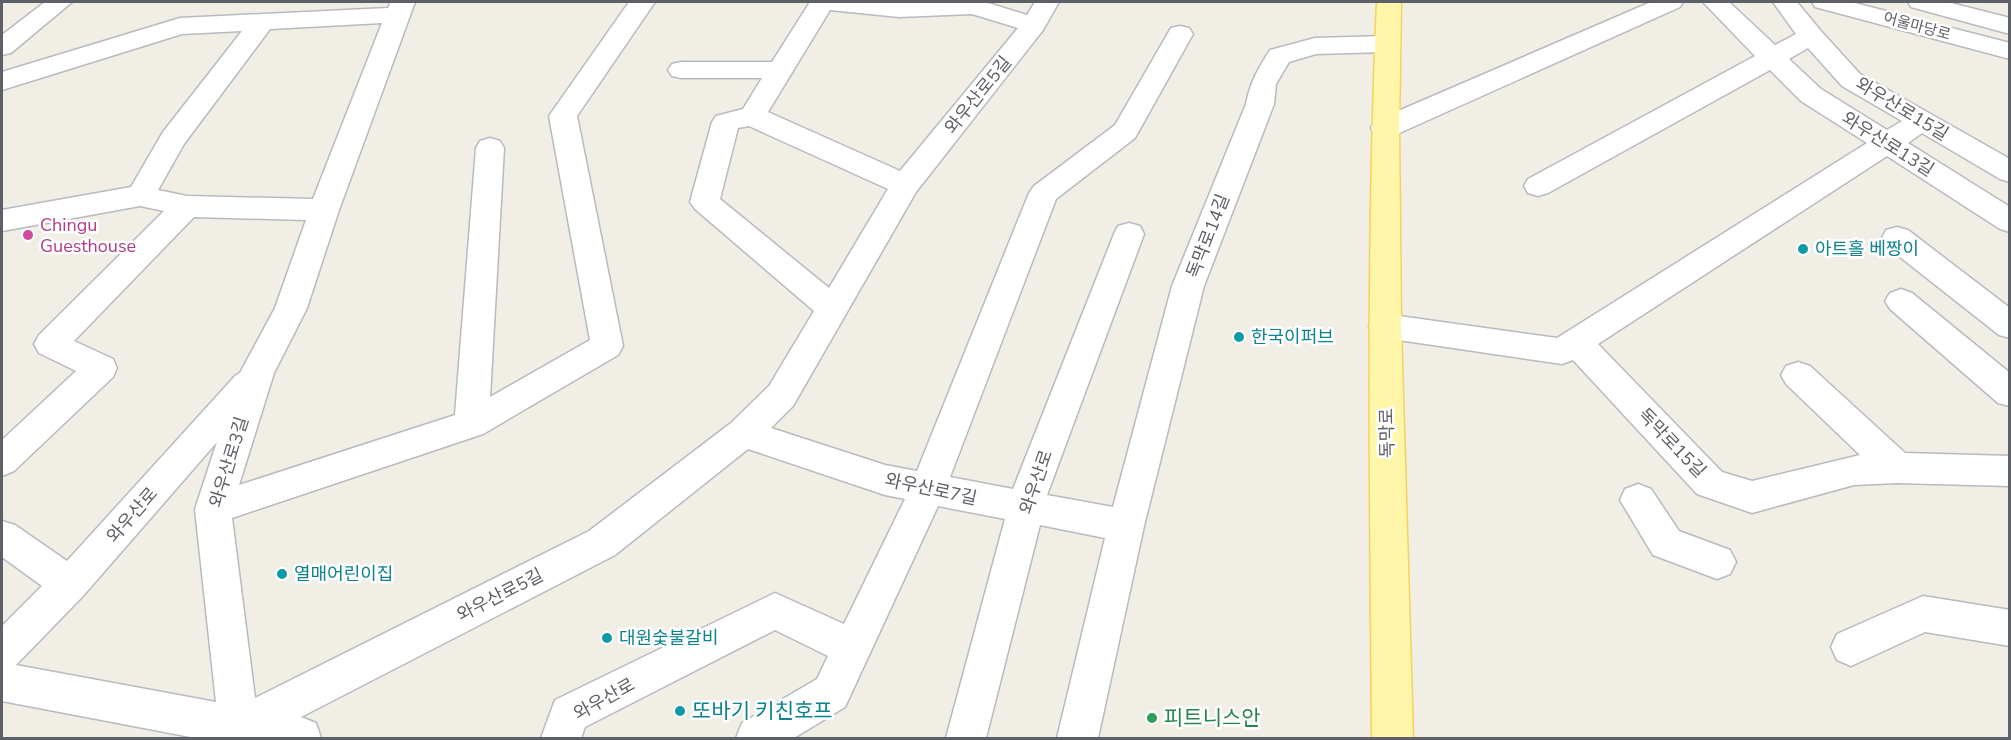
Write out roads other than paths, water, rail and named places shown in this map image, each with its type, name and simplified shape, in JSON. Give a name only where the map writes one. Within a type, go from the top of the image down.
[{"type":"main road","name":"독막로","points":[[1389,2],[1386,44],[1385,326],[1393,738]]},
{"type":"street","points":[[2,47],[60,2]]},
{"type":"street","points":[[213,509],[471,424],[607,346],[562,116],[643,2]]},
{"type":"street","points":[[752,116],[822,2]]},
{"type":"street","points":[[828,2],[899,9],[974,4],[1041,13]]},
{"type":"street","points":[[1385,128],[1671,2]]},
{"type":"street","name":"와우산로13길","points":[[1715,2],[1811,95],[2010,221]]},
{"type":"street","name":"와우산로15길","points":[[1785,2],[1811,36],[1851,80],[2010,172]]},
{"type":"street","name":"어울마당로","points":[[1824,2],[2010,51]]},
{"type":"street","points":[[1920,2],[2010,26]]},
{"type":"street","points":[[1999,2],[2010,4]]},
{"type":"street","points":[[2,81],[182,14],[263,21],[400,8]]},
{"type":"street","name":"와우산로3길","points":[[239,733],[213,509],[257,373],[291,308],[324,210],[400,8]]},
{"type":"street","name":"와우산로5길","points":[[239,733],[602,543],[743,433],[782,396],[905,185],[1041,13]]},
{"type":"street","points":[[140,196],[173,139],[263,21]]},
{"type":"street","points":[[757,738],[831,693],[928,489],[1044,193],[1125,131],[1180,34]]},
{"type":"street","points":[[1538,186],[1811,36]]},
{"type":"street","name":"독막로14길","points":[[1078,738],[1126,526],[1188,286],[1260,104],[1263,84],[1280,56],[1315,46],[1386,44]]},
{"type":"street","points":[[681,70],[781,70]]},
{"type":"street","points":[[832,309],[705,201],[726,122],[752,116],[905,185]]},
{"type":"street","points":[[1385,326],[1562,351],[1922,121]]},
{"type":"street","points":[[471,424],[490,148]]},
{"type":"street","points":[[2,220],[140,196],[187,206],[324,210]]},
{"type":"street","points":[[2,461],[101,368],[50,344],[187,206]]},
{"type":"street","name":"와우산로","points":[[966,738],[1031,488],[1129,234]]},
{"type":"street","points":[[1897,238],[2010,326]]},
{"type":"street","points":[[1901,301],[2010,393]]},
{"type":"street","name":"독막로15길","points":[[1576,342],[1710,483],[1752,498],[1854,470],[1897,468],[2010,471]]},
{"type":"street","name":"와우산로","points":[[2,652],[70,584],[257,373]]},
{"type":"street","points":[[1798,375],[1897,468]]},
{"type":"street","name":"와우산로7길","points":[[743,433],[885,480],[1026,508]]},
{"type":"street","points":[[1638,500],[1666,543],[1718,562]]},
{"type":"street","points":[[1026,508],[1126,526]]},
{"type":"street","points":[[2,537],[70,584]]},
{"type":"street","name":"와우산로","points":[[561,738],[569,714],[775,611],[852,648]]},
{"type":"street","points":[[1851,647],[1923,614],[2010,628]]},
{"type":"street","points":[[2,682],[239,733],[302,738]]},
{"type":"place","name":"Chingu Guesthouse","points":[[28,235]]},
{"type":"place","name":"아트홀 베짱이","points":[[1803,249]]},
{"type":"place","name":"한국이퍼브","points":[[1239,337]]},
{"type":"place","name":"열매어린이집","points":[[282,574]]},
{"type":"place","name":"대원숯불갈비","points":[[607,638]]},
{"type":"place","name":"또바기 키친호프","points":[[680,711]]},
{"type":"place","name":"피트니스안","points":[[1152,718]]}]
